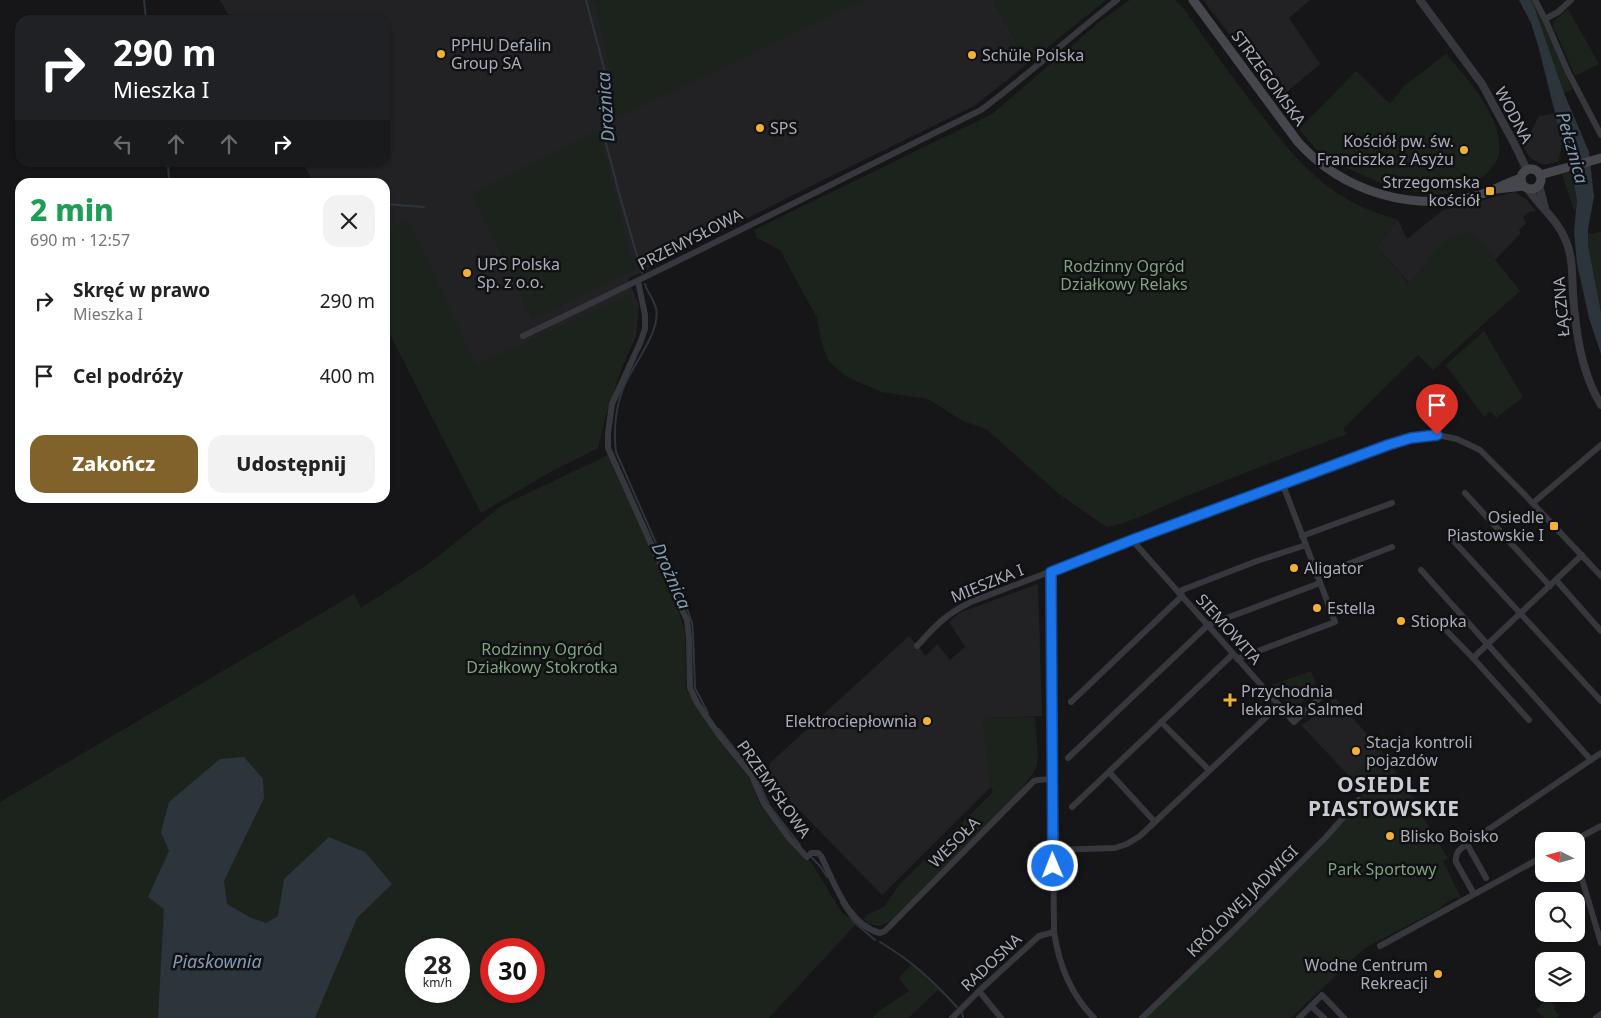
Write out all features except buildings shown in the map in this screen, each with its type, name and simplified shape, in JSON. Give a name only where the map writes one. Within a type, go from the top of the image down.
[{"type":"main road","name":"STRZEGOMSKA","points":[[1193,0],[1298,142],[1316,160],[1351,184],[1374,193],[1415,201],[1453,200],[1525,181]]},
{"type":"main road","points":[[1540,175],[1597,159]]},
{"type":"main road","points":[[1534,170],[1540,175],[1538,185],[1533,189],[1525,181],[1534,170]]},
{"type":"street","name":"PRZEMYSŁOWA","points":[[880,933],[866,927],[850,911],[821,856],[814,852],[807,857],[789,838],[764,804],[752,776],[719,735],[690,688],[687,620],[652,548],[608,448],[612,404],[645,329],[645,315],[638,281],[720,238],[982,110],[1117,0]]},
{"type":"street","name":"WODNA","points":[[1420,0],[1475,74],[1506,126],[1525,181]]},
{"type":"street","points":[[1535,0],[1568,72],[1601,135]]},
{"type":"street","points":[[1545,19],[1558,12],[1571,0]]},
{"type":"street","name":"ŁĄCZNA","points":[[1525,181],[1537,202],[1545,208],[1559,227],[1567,243],[1571,257],[1577,339],[1589,383],[1601,405]]},
{"type":"street","name":"ŁĄCZNA","points":[[1538,185],[1545,208]]},
{"type":"street","points":[[523,336],[638,281]]},
{"type":"street","name":"MIESZKA I","points":[[917,646],[939,622],[953,611],[971,602],[1132,540],[1396,443],[1421,436],[1437,435],[1457,439],[1480,450],[1533,503],[1601,576]]},
{"type":"street","points":[[1533,503],[1601,445]]},
{"type":"street","points":[[1072,807],[1161,722],[1235,656],[1335,622],[1283,485]]},
{"type":"street","points":[[1465,493],[1550,586]]},
{"type":"street","points":[[1302,536],[1392,504]]},
{"type":"street","points":[[1449,536],[1601,701]]},
{"type":"street","name":"SIEMOWITA","points":[[1132,540],[1294,722],[1330,689]]},
{"type":"street","points":[[1071,702],[1181,597],[1182,590],[1257,561],[1306,545]]},
{"type":"street","points":[[1068,758],[1208,625],[1392,547]]},
{"type":"street","points":[[1473,658],[1582,555]]},
{"type":"street","points":[[1421,570],[1591,760]]},
{"type":"street","points":[[1051,572],[1054,932],[1060,964],[1071,989],[1094,1018]]},
{"type":"street","points":[[1556,580],[1601,631]]},
{"type":"street","points":[[1440,624],[1529,720]]},
{"type":"street","points":[[1053,850],[1114,848],[1140,836],[1279,705]]},
{"type":"street","points":[[1161,722],[1209,770]]},
{"type":"street","points":[[1474,894],[1456,862],[1457,852],[1601,753]]},
{"type":"street","points":[[1109,772],[1155,822]]},
{"type":"street","name":"WESOŁA","points":[[880,933],[885,931],[1034,782],[1052,779]]},
{"type":"street","name":"KRÓLOWEJ JADWIGI","points":[[1142,1018],[1242,922],[1326,837],[1359,800]]},
{"type":"street","points":[[1585,835],[1601,826]]},
{"type":"street","points":[[1467,844],[1486,878]]},
{"type":"street","points":[[1380,946],[1535,861]]},
{"type":"street","points":[[1583,882],[1601,943]]},
{"type":"street","name":"RADOSNA","points":[[952,1018],[979,990],[1039,936],[1054,932]]},
{"type":"street","points":[[979,990],[1002,1018]]},
{"type":"street","points":[[1299,1018],[1322,995],[1344,1018]]},
{"type":"street","points":[[1311,1006],[1324,1018]]},
{"type":"street","points":[[1596,1018],[1601,1014]]},
{"type":"shaded area","points":[[220,0],[994,0],[1027,64],[974,106],[628,279],[639,305],[636,336],[612,389],[598,448],[526,484],[390,331],[390,178],[311,178],[305,167],[390,167],[390,15],[228,15]]},
{"type":"shaded area","points":[[1203,0],[1310,0],[1289,18],[1320,64],[1282,96],[1241,43],[1237,44]]},
{"type":"shaded area","points":[[1556,113],[1562,141],[1559,161],[1544,165],[1530,158],[1523,147],[1539,116]]},
{"type":"shaded area","points":[[1515,192],[1527,200],[1536,211],[1529,212],[1523,217],[1526,223],[1519,230],[1521,233],[1495,260],[1491,252],[1428,258],[1432,259],[1409,283],[1376,246],[1398,220],[1407,239],[1443,210]]},
{"type":"shaded area","name":"Elektrociepłownia","points":[[1038,584],[1042,716],[983,718],[991,787],[882,895],[766,776],[770,763],[909,636],[926,656],[937,644],[950,660],[965,647],[949,622],[959,613]]},
{"type":"shaded area","points":[[1333,699],[1336,699],[1380,749],[1350,777],[1301,725]]},
{"type":"green space","points":[[591,0],[864,0],[611,121],[610,70],[597,8]]},
{"type":"green space","points":[[994,0],[1106,0],[1027,64]]},
{"type":"green space","name":"Rodzinny Ogród Działkowy Relaks","points":[[1130,0],[1175,0],[1184,9],[1256,108],[1305,167],[1339,195],[1369,210],[1398,220],[1376,246],[1408,283],[1432,259],[1427,258],[1447,239],[1470,231],[1491,252],[1495,260],[1520,291],[1433,370],[1418,355],[1343,429],[1347,434],[1182,498],[1134,519],[1107,527],[1060,495],[986,429],[963,421],[928,399],[882,392],[845,376],[828,360],[821,341],[817,318],[780,250],[757,238],[754,230],[992,114],[1103,19]]},
{"type":"green space","points":[[1531,0],[1533,0],[1538,10],[1572,89],[1564,93],[1535,9]]},
{"type":"green space","points":[[1568,9],[1599,64],[1575,76],[1553,26],[1554,21]]},
{"type":"green space","points":[[1446,54],[1482,100],[1496,127],[1499,141],[1498,157],[1489,171],[1477,180],[1470,183],[1455,182],[1455,191],[1448,194],[1430,195],[1380,183],[1340,165],[1316,149],[1299,129],[1356,71],[1390,104],[1404,86]]},
{"type":"green space","points":[[598,130],[635,270],[532,320],[472,193]]},
{"type":"green space","points":[[1572,172],[1577,200],[1575,213],[1562,174]]},
{"type":"green space","points":[[408,219],[476,365],[630,294],[635,313],[631,341],[596,445],[481,513],[390,335],[390,228]]},
{"type":"green space","points":[[1601,232],[1601,312],[1588,245],[1588,234]]},
{"type":"green space","points":[[1484,331],[1523,397],[1496,418],[1490,411],[1484,417],[1446,365]]},
{"type":"green space","name":"Rodzinny Ogród Działkowy Stokrotka","points":[[608,455],[677,605],[685,633],[686,689],[720,740],[751,781],[760,805],[801,855],[811,862],[842,913],[857,923],[769,1018],[0,1018],[0,802],[354,594],[361,608],[431,562],[501,506]]},
{"type":"green space","points":[[1311,671],[1317,688],[1293,710],[1272,685]]},
{"type":"green space","points":[[1035,717],[1038,758],[1036,769],[1013,801],[891,921],[880,926],[868,924],[864,919],[868,914],[884,907],[900,884],[993,792],[982,718]]},
{"type":"green space","name":"Park Sportowy","points":[[1380,749],[1421,809],[1418,809],[1448,858],[1443,861],[1461,898],[1457,897],[1441,906],[1441,908],[1365,948],[1291,1018],[1141,1018],[1361,805],[1362,797],[1360,790],[1350,777]]},
{"type":"green space","points":[[912,964],[939,989],[908,1018],[873,1018],[879,1011],[909,991],[899,978]]},
{"type":"green space","points":[[1544,1002],[1552,1002],[1559,1015],[1557,1018],[1544,1018],[1536,1010]]},
{"type":"water","name":"Pełcznica","points":[[1519,0],[1531,0],[1564,93],[1589,152],[1594,197],[1588,229],[1588,245],[1601,312],[1601,354],[1589,318],[1577,263],[1574,232],[1577,200],[1566,142],[1562,141],[1531,23]]},
{"type":"water","name":"Piaskownia","points":[[244,757],[263,779],[264,798],[224,881],[227,904],[249,917],[266,923],[278,916],[284,879],[329,837],[365,852],[392,884],[357,918],[315,1018],[158,1018],[164,909],[148,897],[169,851],[161,832],[169,802],[220,759]]},
{"type":"waterway","points":[[144,0],[146,15]]},
{"type":"waterway","name":"Drożnica","points":[[586,0],[605,72],[603,132],[642,273]]},
{"type":"waterway","points":[[168,167],[169,178]]},
{"type":"waterway","points":[[390,204],[424,207]]},
{"type":"waterway","name":"Drożnica","points":[[645,284],[655,305],[657,317],[647,345],[627,380],[620,397],[615,424],[616,452],[678,593],[687,608],[692,623],[695,688],[708,713]]},
{"type":"waterway","name":"Drożnica","points":[[719,729],[756,776],[769,805],[800,845]]},
{"type":"waterway","name":"Drożnica","points":[[811,857],[827,877]]},
{"type":"waterway","name":"Drożnica","points":[[841,903],[854,922],[875,940]]},
{"type":"waterway","name":"Drożnica","points":[[880,942],[921,972],[957,1007]]},
{"type":"waterway","name":"Drożnica","points":[[962,1013],[963,1018]]},
{"type":"place","name":"PPHU Defalin Group SA","points":[[441,54]]},
{"type":"place","name":"Schüle Polska","points":[[972,55]]},
{"type":"place","name":"SPS","points":[[760,128]]},
{"type":"place","name":"Kościół pw. św. Franciszka z Asyżu","points":[[1464,150]]},
{"type":"place","name":"Strzegomska kościół","points":[[1490,191]]},
{"type":"place","name":"UPS Polska Sp. z o.o.","points":[[467,273]]},
{"type":"place","name":"Osiedle Piastowskie I","points":[[1554,526]]},
{"type":"place","name":"Aligator","points":[[1294,568]]},
{"type":"place","name":"Estella","points":[[1317,608]]},
{"type":"place","name":"Stiopka","points":[[1401,621]]},
{"type":"place","name":"Przychodnia lekarska Salmed","points":[[1230,700]]},
{"type":"place","name":"Elektrociepłownia","points":[[927,721]]},
{"type":"place","name":"Stacja kontroli pojazdów","points":[[1356,751]]},
{"type":"place","name":"Blisko Boisko","points":[[1390,836]]},
{"type":"place","name":"Wodne Centrum Rekreacji","points":[[1438,974]]},
{"type":"district","name":"OSIEDLE PIASTOWSKIE","points":[[1384,797]]},
{"type":"route","points":[[1053,866],[1051,572],[1388,445],[1411,438],[1437,435]]}]
